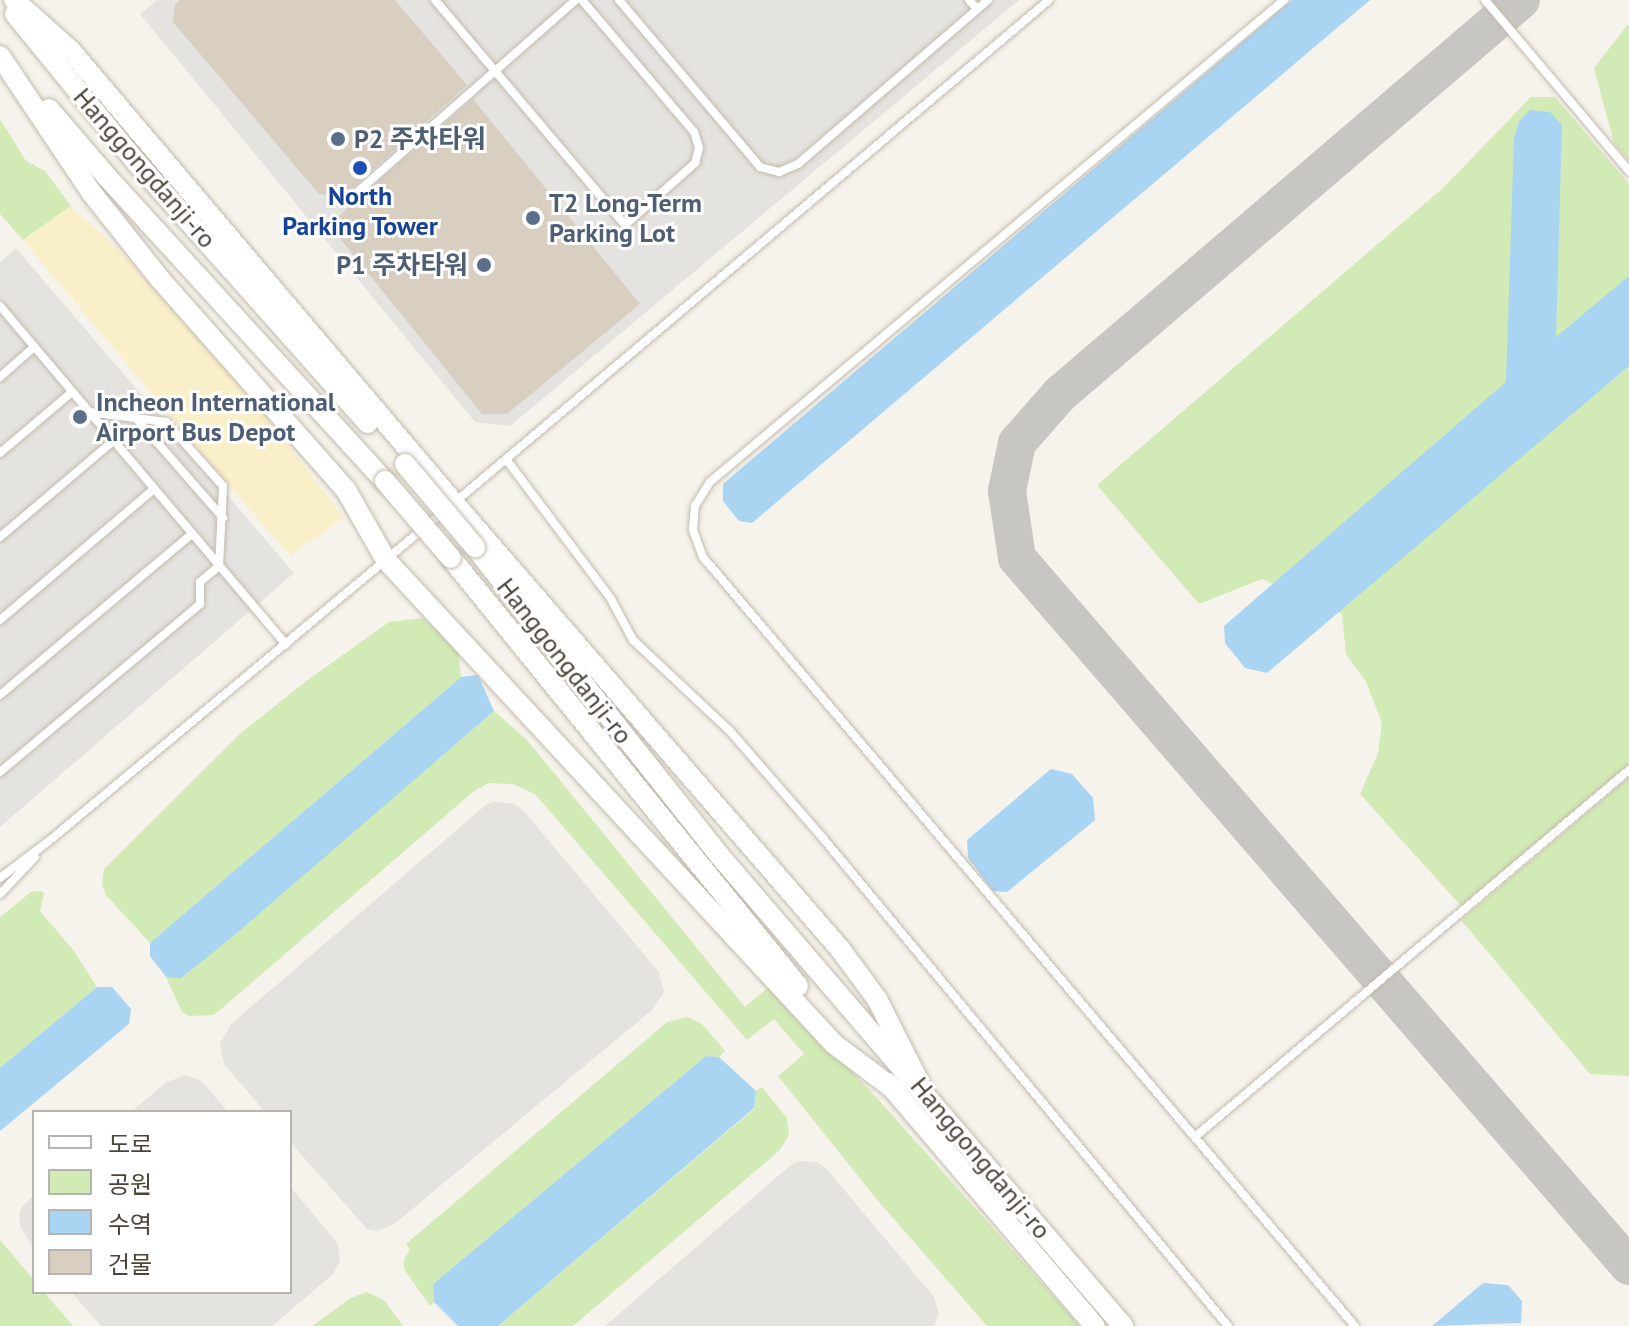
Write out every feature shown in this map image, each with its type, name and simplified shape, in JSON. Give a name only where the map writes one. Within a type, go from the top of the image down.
[{"type":"street","name":"Hanggongdanji-ro","points":[[4,0],[136,162],[405,464],[475,547],[719,855],[1123,1326]]},
{"type":"street","points":[[14,0],[71,51],[454,503],[840,949],[877,999],[923,1090]]},
{"type":"street","name":"Hanggongdanji-ro","points":[[0,54],[107,177],[385,481],[451,558],[788,984],[838,1040],[895,1090],[1095,1326]]},
{"type":"street","points":[[0,54],[91,192],[160,279],[346,490],[386,560],[788,984]]},
{"type":"lane","points":[[347,201],[495,71],[579,0],[694,132],[699,148],[695,163],[625,225],[495,71],[435,0]]},
{"type":"lane","points":[[619,0],[760,167],[779,172],[798,164],[988,0]]},
{"type":"lane","points":[[969,0],[977,9]]},
{"type":"lane","points":[[0,878],[286,644],[1049,0]]},
{"type":"lane","points":[[1284,0],[710,482],[700,495],[694,519],[695,541],[703,557],[1355,1326]]},
{"type":"lane","points":[[1485,0],[1629,171]]},
{"type":"lane","points":[[0,306],[286,644]]},
{"type":"lane","points":[[0,377],[34,347]]},
{"type":"lane","points":[[0,453],[72,392]]},
{"type":"lane","points":[[0,772],[200,604],[200,582],[219,566],[224,519],[223,486],[166,422],[89,412]]},
{"type":"lane","points":[[134,416],[224,519]]},
{"type":"lane","points":[[0,537],[113,441]]},
{"type":"lane","points":[[506,459],[611,599],[633,640],[729,730],[822,837],[1228,1326]]},
{"type":"lane","points":[[0,620],[154,489]]},
{"type":"lane","points":[[0,695],[192,534]]},
{"type":"lane","points":[[1196,1136],[1629,770]]},
{"type":"lane","points":[[0,894],[49,841]]},
{"type":"green space","points":[[1629,23],[1629,161],[1614,143],[1594,68]]},
{"type":"green space","points":[[1531,97],[1555,97],[1629,184],[1629,765],[1462,907],[1360,794],[1378,753],[1382,723],[1366,682],[1346,654],[1342,614],[1262,579],[1199,604],[1097,485],[1443,188]]},
{"type":"green space","points":[[0,119],[26,161],[45,171],[71,206],[23,240],[0,214]]},
{"type":"green space","points":[[423,618],[435,629],[440,628],[458,649],[461,677],[150,943],[106,895],[102,884],[104,869],[241,733],[305,682],[389,622]]},
{"type":"green space","points":[[494,711],[528,741],[745,1007],[770,986],[878,1099],[1080,1326],[987,1326],[874,1196],[778,1076],[804,1054],[774,1019],[747,1040],[535,794],[513,784],[489,783],[474,791],[213,1015],[189,1016],[182,1012],[166,977],[181,977]]},
{"type":"green space","points":[[1629,777],[1629,1076],[1590,1074],[1461,920]]},
{"type":"green space","points":[[31,892],[44,893],[40,911],[74,951],[97,987],[0,1068],[0,917]]},
{"type":"green space","points":[[687,1017],[702,1024],[725,1051],[719,1057],[706,1056],[433,1284],[434,1302],[430,1306],[404,1269],[404,1259],[410,1250],[406,1244],[667,1022]]},
{"type":"green space","points":[[762,1087],[787,1118],[789,1135],[779,1151],[573,1326],[498,1326],[754,1109],[756,1091]]},
{"type":"green space","points":[[0,1240],[32,1278],[32,1294],[46,1294],[73,1326],[0,1326]]},
{"type":"green space","points":[[366,1292],[384,1300],[403,1326],[312,1326],[351,1298]]},
{"type":"sand","points":[[71,206],[128,259],[192,331],[205,337],[344,518],[290,555],[226,482],[23,240]]},
{"type":"shaded area","name":"T2 Long-Term Parking Lot","points":[[157,0],[1019,0],[510,426],[475,422],[140,14]]},
{"type":"shaded area","name":"Incheon International Airport Bus Depot","points":[[16,248],[294,573],[0,827],[0,262]]},
{"type":"shaded area","points":[[487,804],[515,804],[523,810],[659,972],[664,992],[652,1010],[393,1225],[376,1231],[367,1229],[292,1144],[292,1110],[263,1110],[224,1064],[220,1044],[231,1024]]},
{"type":"shaded area","points":[[185,1075],[202,1081],[226,1110],[133,1110],[165,1083]]},
{"type":"shaded area","points":[[817,1162],[826,1168],[934,1297],[939,1315],[934,1326],[605,1326],[792,1164]]},
{"type":"shaded area","points":[[292,1188],[338,1244],[340,1260],[333,1274],[272,1326],[101,1326],[73,1294],[292,1294]]},
{"type":"shaded area","points":[[32,1197],[32,1246],[21,1229],[19,1217],[22,1207]]},
{"type":"water","points":[[1292,0],[1370,0],[752,523],[739,521],[723,501],[723,484]]},
{"type":"water","points":[[1530,110],[1550,112],[1562,125],[1556,337],[1629,276],[1629,366],[1267,673],[1245,668],[1225,643],[1224,626],[1506,382],[1514,138],[1519,122]]},
{"type":"water","points":[[478,675],[494,711],[231,938],[181,978],[166,977],[150,956],[150,943],[461,677]]},
{"type":"water","points":[[1051,769],[1072,774],[1093,798],[1095,820],[1007,892],[993,891],[968,858],[967,840]]},
{"type":"water","points":[[97,987],[112,987],[131,1009],[129,1024],[0,1131],[0,1068]]},
{"type":"water","points":[[706,1056],[719,1057],[756,1091],[754,1108],[498,1326],[458,1326],[434,1302],[433,1284]]},
{"type":"water","points":[[1483,1283],[1508,1285],[1522,1301],[1521,1323],[1432,1326]]},
{"type":"building","name":"P2 주차타워","points":[[180,0],[395,0],[467,85],[343,196],[319,194],[173,22],[175,5]]},
{"type":"building","name":"P1 주차타워","points":[[473,99],[640,304],[507,414],[482,414],[329,225]]},
{"type":"taxiway","points":[[1521,0],[1060,394],[1017,443],[1007,491],[1017,558],[1629,1266]]},
{"type":"place","name":"P2 주차타워","points":[[338,139]]},
{"type":"place","name":"North Parking Tower","points":[[360,168]]},
{"type":"place","name":"T2 Long-Term Parking Lot","points":[[533,218]]},
{"type":"place","name":"P1 주차타워","points":[[484,265]]},
{"type":"place","name":"Incheon International Airport Bus Depot","points":[[80,417]]}]
